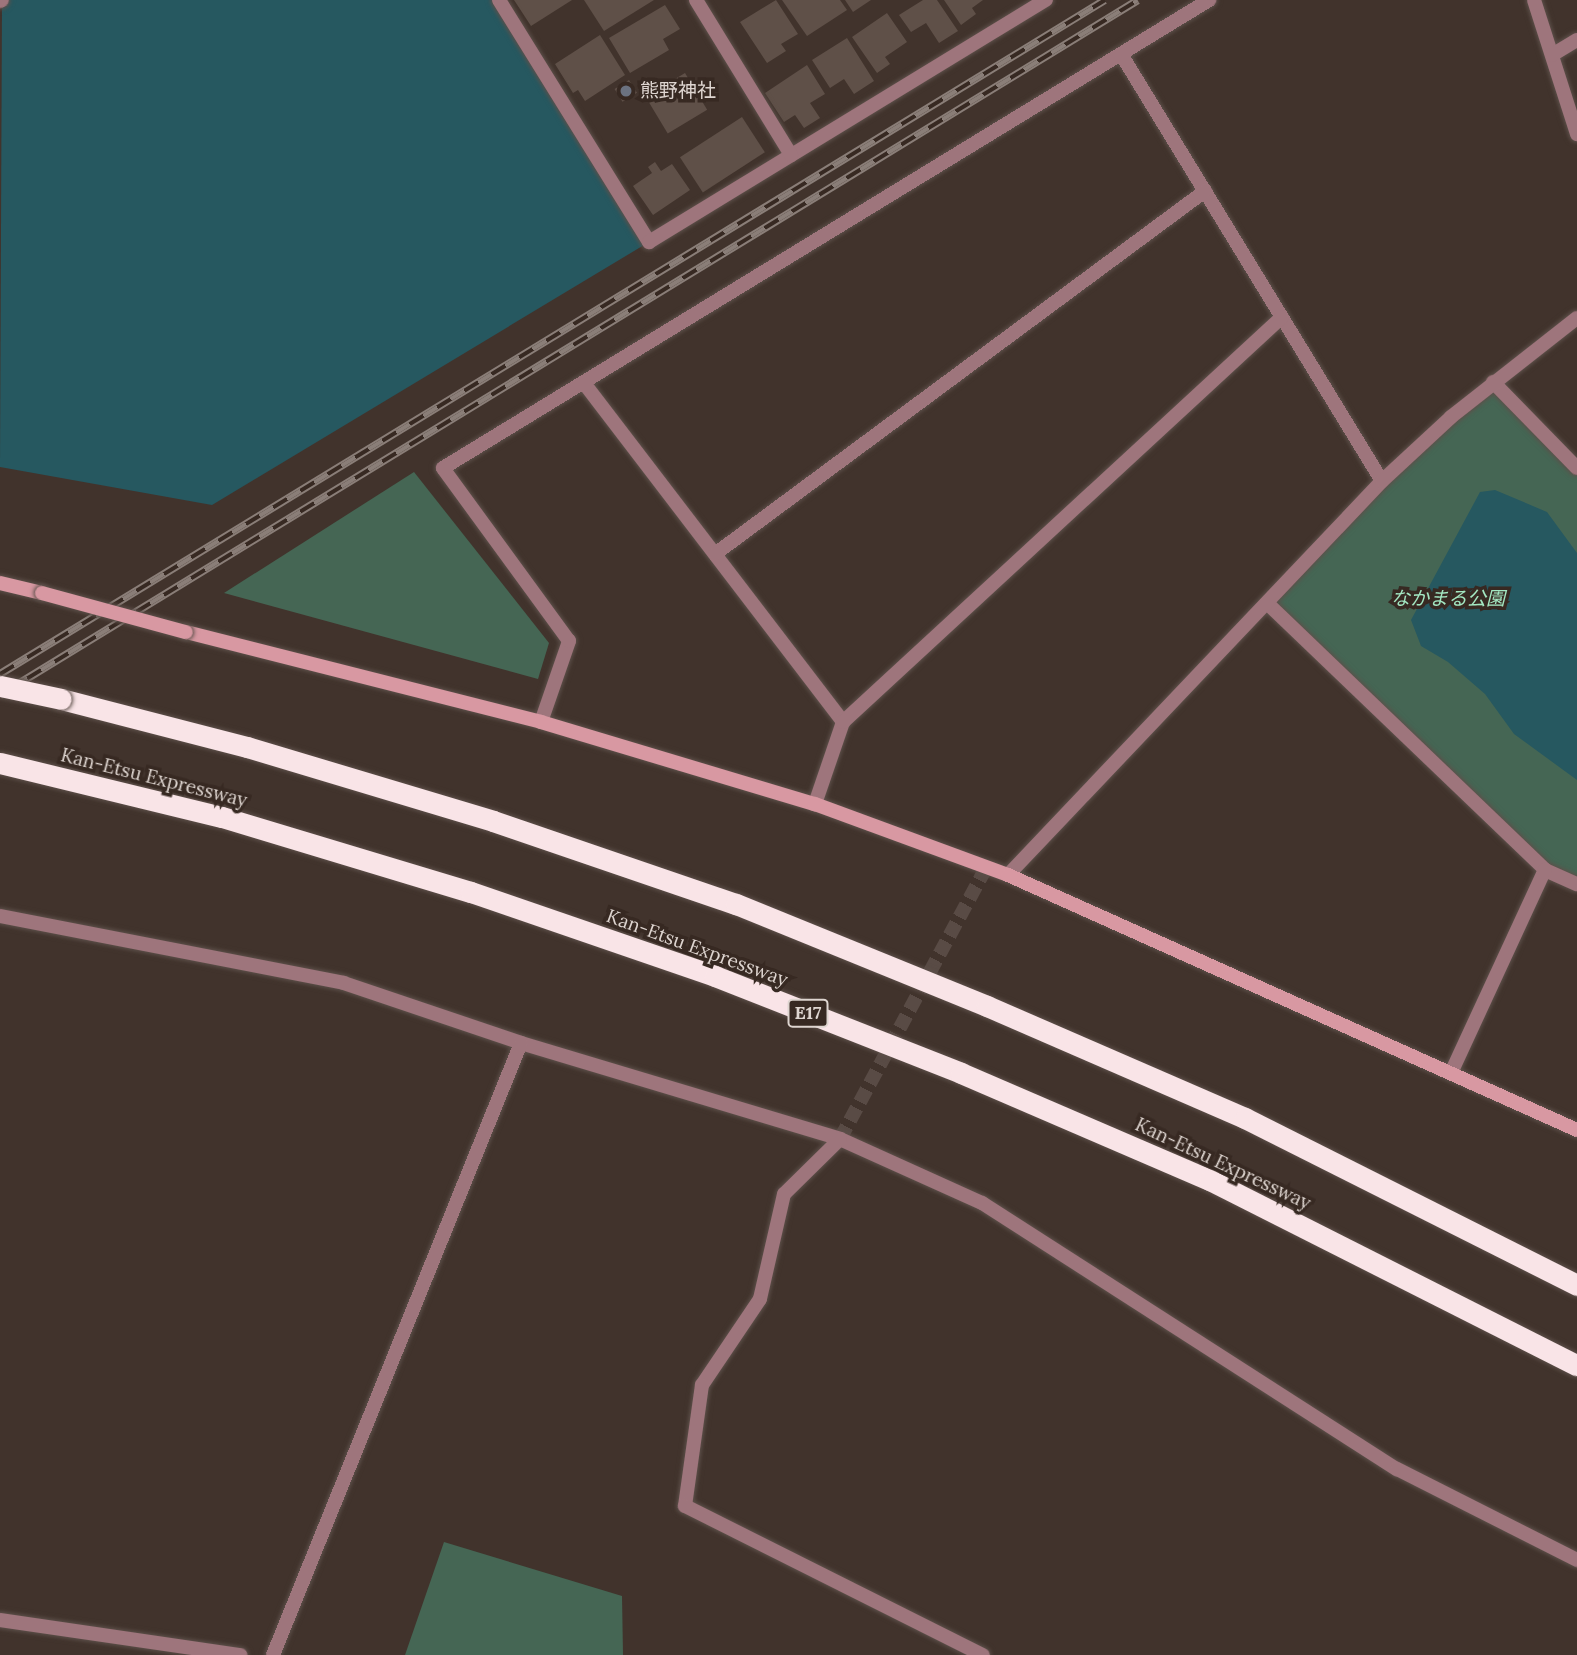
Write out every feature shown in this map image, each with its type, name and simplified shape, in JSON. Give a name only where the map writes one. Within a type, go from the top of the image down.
[{"type":"highway","points":[[0,686],[247,747],[494,821],[736,904],[987,1006],[1245,1118],[1577,1285]]},
{"type":"highway","name":"Kan-Etsu Expressway","points":[[0,763],[222,817],[458,888],[715,976],[961,1073],[1210,1180],[1577,1365]]},
{"type":"street","points":[[499,0],[649,242],[1046,0]]},
{"type":"street","points":[[541,722],[569,641],[443,468],[1209,0]]},
{"type":"street","points":[[1534,0],[1577,134]]},
{"type":"street","points":[[700,2],[791,155]]},
{"type":"street","points":[[1552,55],[1577,40]]},
{"type":"street","points":[[1121,54],[1382,481]]},
{"type":"street","points":[[715,554],[1205,191]]},
{"type":"street","points":[[815,804],[843,722],[1282,317]]},
{"type":"street","points":[[1008,875],[1382,481],[1493,382],[1577,318]]},
{"type":"street","points":[[1493,382],[1577,468]]},
{"type":"street","points":[[584,383],[843,722]]},
{"type":"street","points":[[0,583],[541,722],[815,804],[1008,875],[1577,1130]]},
{"type":"street","points":[[1267,603],[1545,870],[1577,884]]},
{"type":"street","points":[[1451,1073],[1545,870]]},
{"type":"street","points":[[0,916],[344,983],[521,1043],[840,1139],[982,1203],[1397,1469],[1577,1560]]},
{"type":"street","points":[[273,1655],[521,1043]]},
{"type":"street","points":[[840,1139],[783,1194],[760,1299],[702,1385],[685,1506],[983,1655]]},
{"type":"street","points":[[1,1622],[240,1655]]},
{"type":"green space","name":"なかまる公園","points":[[1493,382],[1577,468],[1577,884],[1545,870],[1267,603]]},
{"type":"green space","points":[[414,472],[549,643],[538,679],[224,593]]},
{"type":"green space","points":[[444,1542],[622,1596],[623,1655],[405,1655]]},
{"type":"water","points":[[2,0],[499,0],[649,242],[212,505],[0,467]]},
{"type":"water","points":[[1495,490],[1547,512],[1577,553],[1577,780],[1514,734],[1485,694],[1448,662],[1421,646],[1411,620],[1480,492]]},
{"type":"building","points":[[514,0],[572,0],[531,26]]},
{"type":"building","points":[[584,0],[654,0],[604,31]]},
{"type":"building","points":[[776,0],[798,34],[781,44],[786,51],[767,63],[740,22]]},
{"type":"building","points":[[782,0],[840,0],[847,10],[807,36]]},
{"type":"building","points":[[845,0],[871,0],[853,12]]},
{"type":"building","points":[[923,0],[937,0],[958,31],[939,43],[926,23],[911,32],[899,15]]},
{"type":"building","points":[[944,0],[983,0],[972,8],[976,14],[961,25]]},
{"type":"building","points":[[665,5],[680,29],[663,39],[669,50],[630,73],[609,38]]},
{"type":"building","points":[[887,13],[907,42],[885,57],[890,64],[877,73],[852,37]]},
{"type":"building","points":[[600,35],[625,75],[585,101],[578,90],[573,93],[555,64]]},
{"type":"building","points":[[847,38],[874,81],[854,94],[844,79],[830,88],[812,60]]},
{"type":"building","points":[[807,65],[825,94],[810,103],[820,118],[804,128],[795,115],[784,122],[765,93]]},
{"type":"building","points":[[685,73],[707,110],[668,134],[646,97]]},
{"type":"building","name":"熊野神社","points":[[629,80],[637,93],[623,102],[615,89]]},
{"type":"building","points":[[742,117],[765,152],[703,193],[680,157]]},
{"type":"building","points":[[655,162],[661,171],[672,164],[690,190],[653,215],[633,186],[652,173],[648,167]]},
{"type":"tunnel","points":[[840,1139],[987,866]]},
{"type":"railway","points":[[0,674],[1105,0]]},
{"type":"railway","points":[[0,695],[1138,0]]},
{"type":"place","name":"熊野神社","points":[[626,91]]}]
